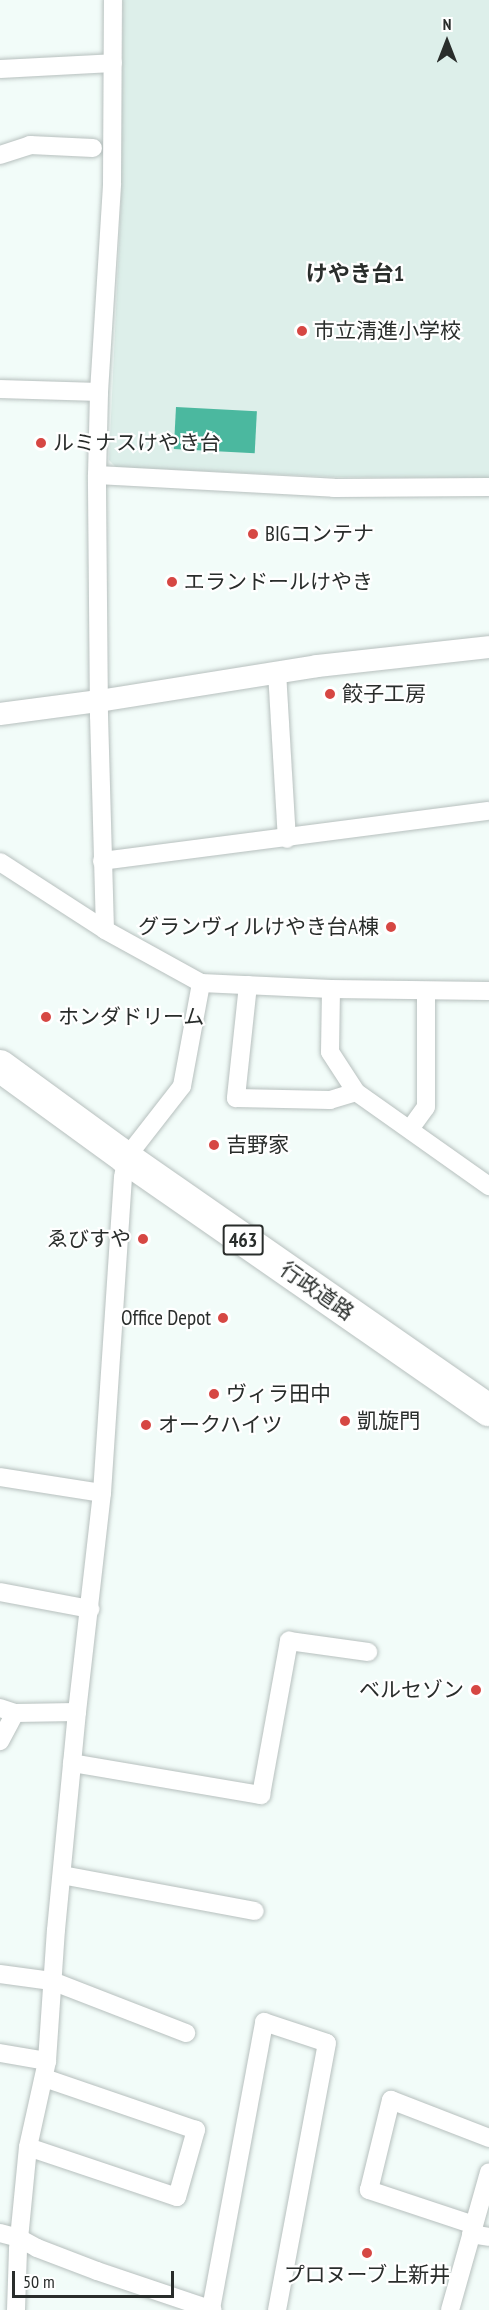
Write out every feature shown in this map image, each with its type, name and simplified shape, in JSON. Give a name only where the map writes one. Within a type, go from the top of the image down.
[{"type":"highway","name":"行政道路","points":[[0,1066],[126,1158],[489,1410]]},
{"type":"street","points":[[105,930],[99,701],[97,475],[99,392],[112,183],[113,0]]},
{"type":"street","points":[[0,69],[113,63]]},
{"type":"street","points":[[0,155],[30,145],[93,148]]},
{"type":"street","points":[[0,388],[99,392]]},
{"type":"street","points":[[97,475],[334,488],[489,487]]},
{"type":"street","points":[[0,714],[99,701],[278,672],[489,647]]},
{"type":"street","points":[[278,672],[287,839]]},
{"type":"street","points":[[102,861],[489,812]]},
{"type":"street","points":[[0,862],[105,930],[201,983],[331,989],[489,991]]},
{"type":"street","points":[[16,2310],[19,2238],[28,2146],[45,2069],[77,1712],[102,1493],[118,1232],[126,1158],[182,1086],[201,983]]},
{"type":"street","points":[[248,985],[236,1098],[330,1100],[356,1092]]},
{"type":"street","points":[[331,989],[330,1052],[356,1092],[489,1186]]},
{"type":"street","points":[[410,1129],[426,1107],[426,991]]},
{"type":"street","points":[[0,1477],[102,1493]]},
{"type":"street","points":[[0,1592],[90,1609]]},
{"type":"street","points":[[72,1763],[261,1795],[290,1641],[368,1652]]},
{"type":"street","points":[[0,1741],[7,1711],[77,1712]]},
{"type":"street","points":[[62,1875],[255,1911]]},
{"type":"street","points":[[0,1974],[52,1981],[186,2033]]},
{"type":"street","points":[[0,2233],[19,2238],[37,2248],[97,2271],[212,2310],[264,2022],[327,2043],[277,2310]]},
{"type":"street","points":[[0,2053],[196,2130],[177,2197],[28,2146]]},
{"type":"street","points":[[478,2232],[369,2190],[392,2100],[489,2138]]},
{"type":"street","points":[[450,2310],[478,2232],[489,2172]]},
{"type":"shaded area","name":"市立清進小学校","points":[[123,0],[489,0],[489,478],[334,477],[116,467],[109,460],[121,201]]},
{"type":"shaded area","points":[[176,407],[257,411],[255,453],[174,449]]},
{"type":"place","name":"市立清進小学校","points":[[302,331]]},
{"type":"place","name":"ルミナスけやき台","points":[[41,443]]},
{"type":"place","name":"BIGコンテナ","points":[[253,534]]},
{"type":"place","name":"エランドールけやき","points":[[172,582]]},
{"type":"place","name":"餃子工房","points":[[330,694]]},
{"type":"place","name":"グランヴィルけやき台A棟","points":[[391,927]]},
{"type":"place","name":"ホンダドリーム","points":[[46,1017]]},
{"type":"place","name":"吉野家","points":[[214,1145]]},
{"type":"place","name":"ゑびすや","points":[[143,1239]]},
{"type":"place","name":"Office Depot","points":[[223,1318]]},
{"type":"place","name":"ヴィラ田中","points":[[214,1394]]},
{"type":"place","name":"凱旋門","points":[[345,1421]]},
{"type":"place","name":"オークハイツ","points":[[146,1425]]},
{"type":"place","name":"ベルセゾン","points":[[476,1690]]},
{"type":"place","name":"プロヌーブ上新井","points":[[367,2253]]},
{"type":"district","name":"けやき台1","points":[[355,274]]}]
